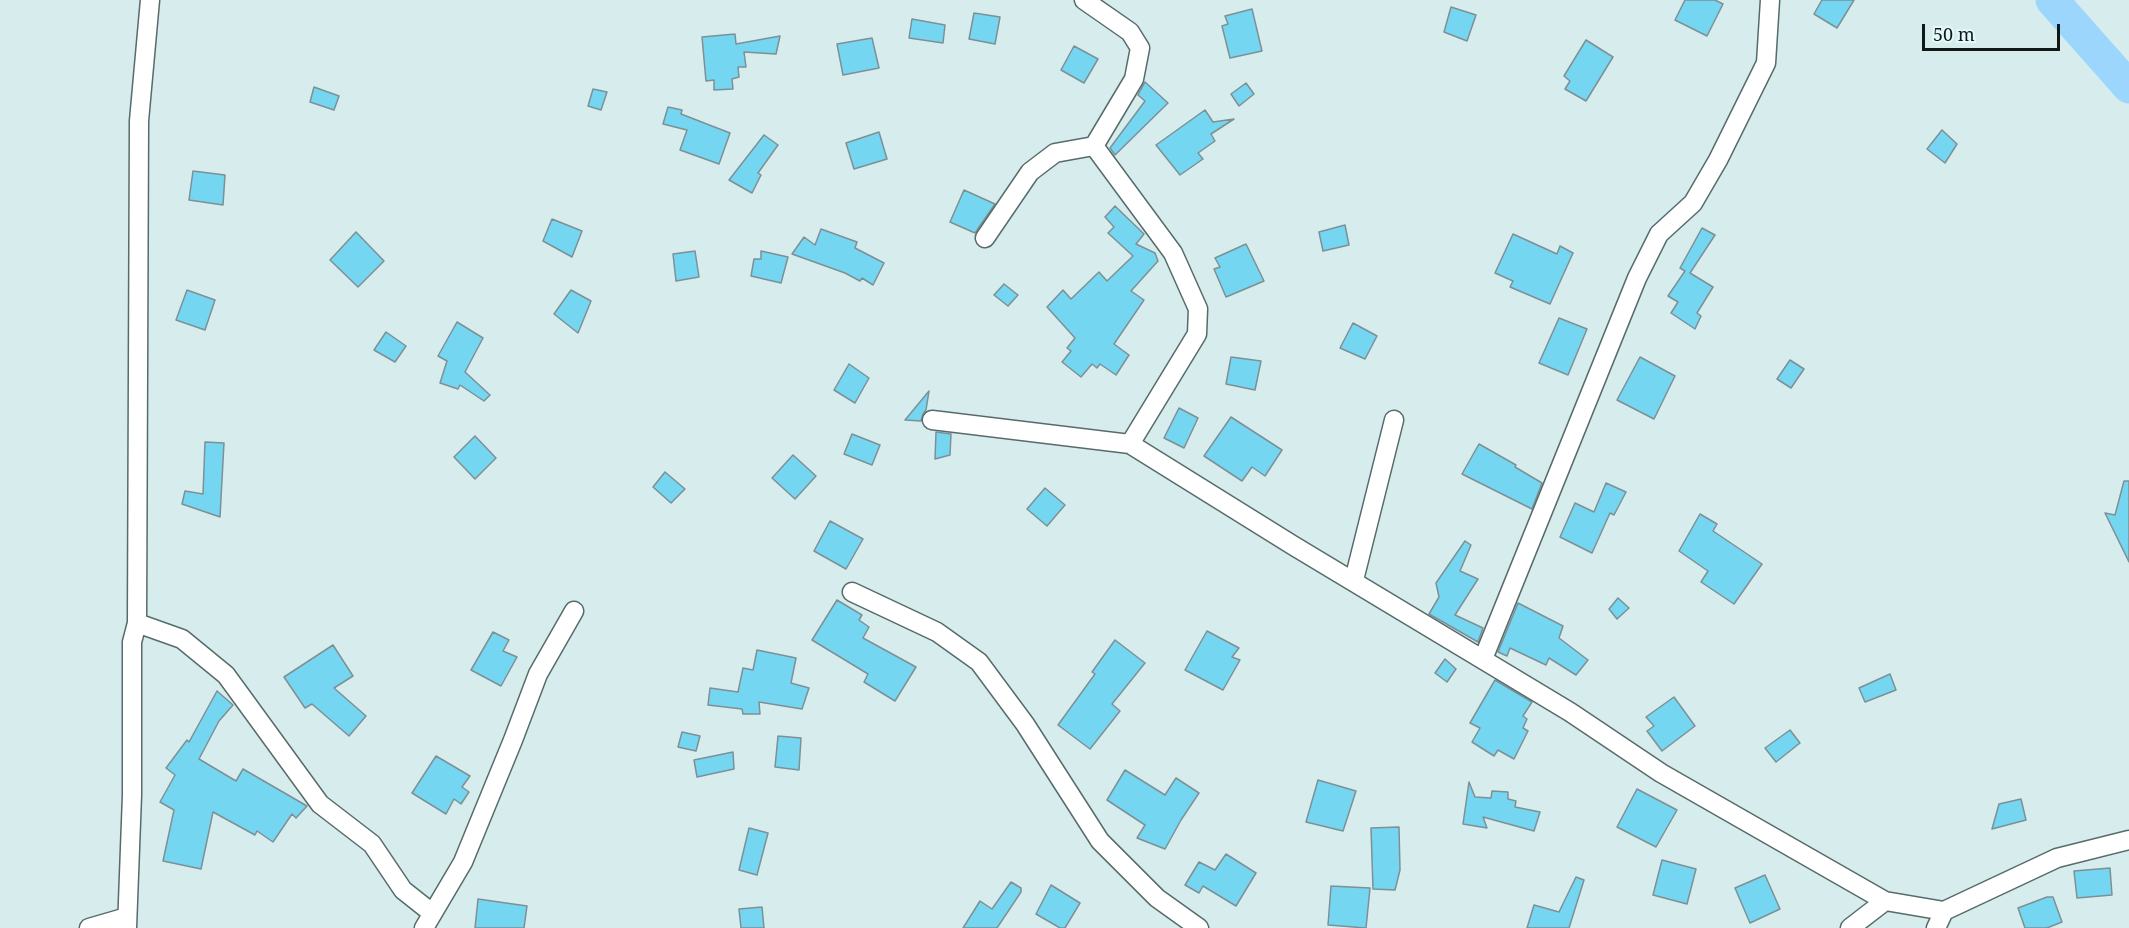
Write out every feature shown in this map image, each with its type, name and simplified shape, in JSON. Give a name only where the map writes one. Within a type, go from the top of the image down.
[{"type":"street","points":[[89,928],[127,923],[132,795],[132,642],[137,623],[139,121],[150,0]]},
{"type":"street","points":[[985,238],[1030,172],[1055,153],[1094,146],[1134,79],[1140,48],[1130,33],[1084,0]]},
{"type":"street","points":[[1483,659],[1636,278],[1659,234],[1694,203],[1766,63],[1770,0]]},
{"type":"street","points":[[1094,146],[1173,253],[1198,309],[1197,334],[1130,444]]},
{"type":"street","points":[[932,420],[1130,444],[1570,712],[1661,773],[1885,901],[1944,911],[2057,858],[2129,840]]},
{"type":"street","points":[[1354,580],[1394,420]]},
{"type":"street","points":[[852,592],[937,632],[979,662],[1025,724],[1100,841],[1157,898],[1199,928]]},
{"type":"street","points":[[137,623],[182,639],[226,675],[320,804],[372,844],[403,890],[428,920],[463,862],[538,674],[574,611]]},
{"type":"street","points":[[1850,928],[1885,901]]},
{"type":"street","points":[[1936,928],[1944,911]]},
{"type":"building","points":[[1685,0],[1715,0],[1723,4],[1707,36],[1675,20]]},
{"type":"building","points":[[1822,0],[1854,0],[1837,28],[1814,14]]},
{"type":"building","points":[[1451,7],[1476,15],[1467,41],[1444,32]]},
{"type":"building","points":[[1252,9],[1262,51],[1230,58],[1222,26],[1228,24],[1225,16]]},
{"type":"building","points":[[974,13],[1000,17],[995,44],[969,39]]},
{"type":"building","points":[[912,19],[945,25],[943,43],[909,38]]},
{"type":"building","points":[[735,34],[736,44],[780,36],[776,54],[744,52],[746,67],[738,67],[739,77],[732,79],[733,89],[714,90],[714,80],[706,81],[702,37]]},
{"type":"building","points":[[872,38],[879,68],[843,75],[837,44]]},
{"type":"building","points":[[1586,40],[1613,57],[1586,101],[1565,89],[1570,81],[1564,76]]},
{"type":"building","points":[[1074,46],[1098,59],[1084,83],[1061,70]]},
{"type":"building","points":[[1145,82],[1168,103],[1115,155],[1110,148],[1145,101],[1138,95]]},
{"type":"building","points":[[1246,83],[1254,94],[1239,106],[1231,94]]},
{"type":"building","points":[[314,87],[339,96],[334,110],[310,102]]},
{"type":"building","points":[[593,89],[607,92],[601,110],[588,106]]},
{"type":"building","points":[[668,107],[682,110],[681,114],[730,133],[719,164],[680,150],[687,130],[663,124]]},
{"type":"building","points":[[1205,110],[1213,122],[1234,119],[1211,134],[1215,141],[1198,153],[1203,159],[1180,175],[1156,145]]},
{"type":"building","points":[[1942,130],[1957,144],[1945,163],[1927,149]]},
{"type":"building","points":[[879,132],[887,159],[854,169],[846,143]]},
{"type":"building","points":[[764,135],[778,145],[758,173],[761,175],[752,193],[729,180]]},
{"type":"building","points":[[193,171],[225,175],[223,205],[189,200]]},
{"type":"building","points":[[964,190],[995,204],[975,233],[950,222]]},
{"type":"building","points":[[1115,206],[1144,234],[1136,244],[1155,253],[1158,261],[1131,291],[1144,300],[1114,344],[1129,355],[1116,375],[1100,364],[1097,368],[1092,364],[1081,377],[1062,362],[1071,351],[1067,348],[1075,338],[1047,307],[1063,290],[1071,299],[1099,272],[1107,281],[1133,256],[1108,233],[1114,227],[1105,217]]},
{"type":"building","points":[[552,219],[582,231],[572,257],[543,241]]},
{"type":"building","points":[[1345,225],[1349,245],[1323,251],[1319,232]]},
{"type":"building","points":[[1702,228],[1715,235],[1690,273],[1713,287],[1697,313],[1701,316],[1695,329],[1671,313],[1678,302],[1668,296],[1685,271],[1680,268]]},
{"type":"building","points":[[821,229],[857,242],[855,248],[884,263],[873,285],[862,278],[860,281],[845,273],[792,254],[804,237],[815,245]]},
{"type":"building","points":[[356,232],[384,261],[358,287],[330,260]]},
{"type":"building","points":[[1513,234],[1557,254],[1560,246],[1573,253],[1550,304],[1510,287],[1513,281],[1495,273]]},
{"type":"building","points":[[1246,244],[1264,281],[1226,297],[1214,269],[1220,267],[1215,258]]},
{"type":"building","points":[[695,251],[699,277],[676,281],[673,254]]},
{"type":"building","points":[[761,251],[788,257],[781,283],[751,276],[754,259],[761,259]]},
{"type":"building","points":[[1004,284],[1018,295],[1008,306],[994,295]]},
{"type":"building","points":[[187,290],[215,300],[205,330],[176,320]]},
{"type":"building","points":[[571,290],[591,301],[578,333],[554,314]]},
{"type":"building","points":[[1559,318],[1587,329],[1568,375],[1539,363]]},
{"type":"building","points":[[457,322],[483,338],[465,372],[490,395],[484,401],[460,385],[458,389],[440,383],[447,361],[438,356]]},
{"type":"building","points":[[1353,323],[1377,336],[1365,359],[1340,348]]},
{"type":"building","points":[[386,332],[406,346],[395,362],[374,350]]},
{"type":"building","points":[[1231,357],[1261,361],[1255,390],[1226,384]]},
{"type":"building","points":[[1640,357],[1675,376],[1654,419],[1617,400]]},
{"type":"building","points":[[1790,360],[1804,369],[1791,388],[1777,379]]},
{"type":"building","points":[[849,364],[869,378],[855,403],[834,390]]},
{"type":"building","points":[[929,391],[926,410],[921,421],[905,420]]},
{"type":"building","points":[[1179,408],[1198,418],[1184,448],[1164,438]]},
{"type":"building","points":[[1231,417],[1282,450],[1265,476],[1252,467],[1242,481],[1204,456]]},
{"type":"building","points":[[936,432],[951,434],[950,455],[935,459]]},
{"type":"building","points":[[852,434],[880,445],[872,465],[844,454]]},
{"type":"building","points":[[475,436],[496,458],[475,479],[454,457]]},
{"type":"building","points":[[205,442],[224,443],[220,517],[182,504],[185,491],[203,494]]},
{"type":"building","points":[[1479,444],[1542,483],[1532,509],[1462,474]]},
{"type":"building","points":[[793,455],[816,476],[795,499],[772,478]]},
{"type":"building","points":[[665,472],[685,489],[671,503],[653,487]]},
{"type":"building","points":[[2124,481],[2129,481],[2129,562],[2105,513],[2115,515]]},
{"type":"building","points":[[1606,483],[1626,492],[1614,515],[1610,513],[1592,553],[1560,537],[1575,503],[1594,512]]},
{"type":"building","points":[[1045,488],[1065,505],[1047,526],[1027,509]]},
{"type":"building","points":[[1700,514],[1717,524],[1713,531],[1762,564],[1734,604],[1701,582],[1708,571],[1679,551]]},
{"type":"building","points":[[830,521],[863,539],[846,569],[814,551]]},
{"type":"building","points":[[1465,541],[1471,545],[1460,571],[1478,579],[1455,615],[1483,628],[1478,642],[1429,614],[1439,597],[1436,583]]},
{"type":"building","points":[[1618,598],[1629,608],[1617,619],[1609,609]]},
{"type":"building","points":[[837,600],[862,615],[859,620],[869,627],[863,638],[916,667],[895,701],[864,682],[868,674],[812,640]]},
{"type":"building","points":[[1518,603],[1563,626],[1559,638],[1588,660],[1576,675],[1549,658],[1546,665],[1510,648],[1507,656],[1498,652]]},
{"type":"building","points":[[1207,631],[1239,648],[1232,657],[1240,660],[1223,690],[1185,670]]},
{"type":"building","points":[[493,632],[509,640],[503,651],[517,657],[501,686],[471,670]]},
{"type":"building","points":[[1115,640],[1145,663],[1112,704],[1120,711],[1090,749],[1058,725],[1095,674],[1092,672]]},
{"type":"building","points":[[333,645],[353,676],[334,688],[366,716],[349,736],[312,704],[305,708],[284,677]]},
{"type":"building","points":[[757,650],[796,658],[791,683],[809,688],[802,709],[759,702],[760,714],[743,714],[742,709],[708,705],[710,688],[738,692],[743,668],[753,670]]},
{"type":"building","points":[[1445,659],[1456,669],[1447,682],[1435,673]]},
{"type":"building","points":[[1890,674],[1896,690],[1865,702],[1859,688]]},
{"type":"building","points":[[1495,680],[1532,702],[1523,716],[1527,719],[1523,728],[1528,731],[1514,759],[1498,750],[1494,756],[1472,742],[1480,728],[1470,723]]},
{"type":"building","points":[[217,691],[233,705],[219,721],[199,759],[236,781],[243,769],[307,806],[296,818],[292,814],[273,842],[257,831],[255,835],[213,812],[201,869],[163,861],[174,810],[160,802],[175,775],[166,768],[187,740],[189,742]]},
{"type":"building","points":[[1674,697],[1695,726],[1662,751],[1647,731],[1654,726],[1646,717]]},
{"type":"building","points":[[1790,730],[1800,743],[1776,762],[1765,748]]},
{"type":"building","points":[[682,732],[700,736],[696,751],[678,747]]},
{"type":"building","points":[[778,736],[801,738],[799,770],[775,767]]},
{"type":"building","points":[[733,752],[734,769],[697,777],[694,760]]},
{"type":"building","points":[[436,756],[470,776],[462,787],[469,792],[461,804],[454,799],[446,814],[412,793]]},
{"type":"building","points":[[1125,770],[1165,795],[1176,778],[1199,793],[1165,849],[1137,838],[1145,825],[1107,800]]},
{"type":"building","points":[[1318,780],[1356,791],[1343,831],[1306,822]]},
{"type":"building","points":[[1469,782],[1475,797],[1491,798],[1492,791],[1508,792],[1508,799],[1516,801],[1515,807],[1540,812],[1534,831],[1483,817],[1487,828],[1463,824]]},
{"type":"building","points":[[1637,789],[1677,810],[1656,847],[1617,827]]},
{"type":"building","points":[[2021,799],[2026,820],[1992,829],[1999,804]]},
{"type":"building","points":[[1399,827],[1400,870],[1395,890],[1373,889],[1371,828]]},
{"type":"building","points":[[749,828],[768,833],[757,875],[739,870]]},
{"type":"building","points":[[1226,854],[1256,873],[1236,906],[1203,886],[1199,893],[1185,885],[1199,862],[1215,870]]},
{"type":"building","points":[[1662,860],[1696,869],[1687,904],[1653,895]]},
{"type":"building","points":[[2110,868],[2112,895],[2077,898],[2074,871]]},
{"type":"building","points":[[1765,875],[1780,909],[1750,923],[1735,888]]},
{"type":"building","points":[[1576,877],[1584,880],[1569,928],[1527,928],[1534,905],[1559,912]]},
{"type":"building","points":[[1011,882],[1021,888],[1021,892],[997,928],[963,928],[980,901],[992,909]]},
{"type":"building","points":[[1051,885],[1080,903],[1065,928],[1060,928],[1036,914]]},
{"type":"building","points":[[1331,886],[1370,888],[1366,928],[1328,925]]},
{"type":"building","points":[[2053,897],[2062,922],[2047,928],[2025,928],[2018,908]]},
{"type":"building","points":[[478,899],[527,906],[524,928],[475,928]]},
{"type":"building","points":[[762,907],[764,928],[741,928],[739,909]]},
{"type":"waterway","points":[[2052,0],[2129,87]]}]
